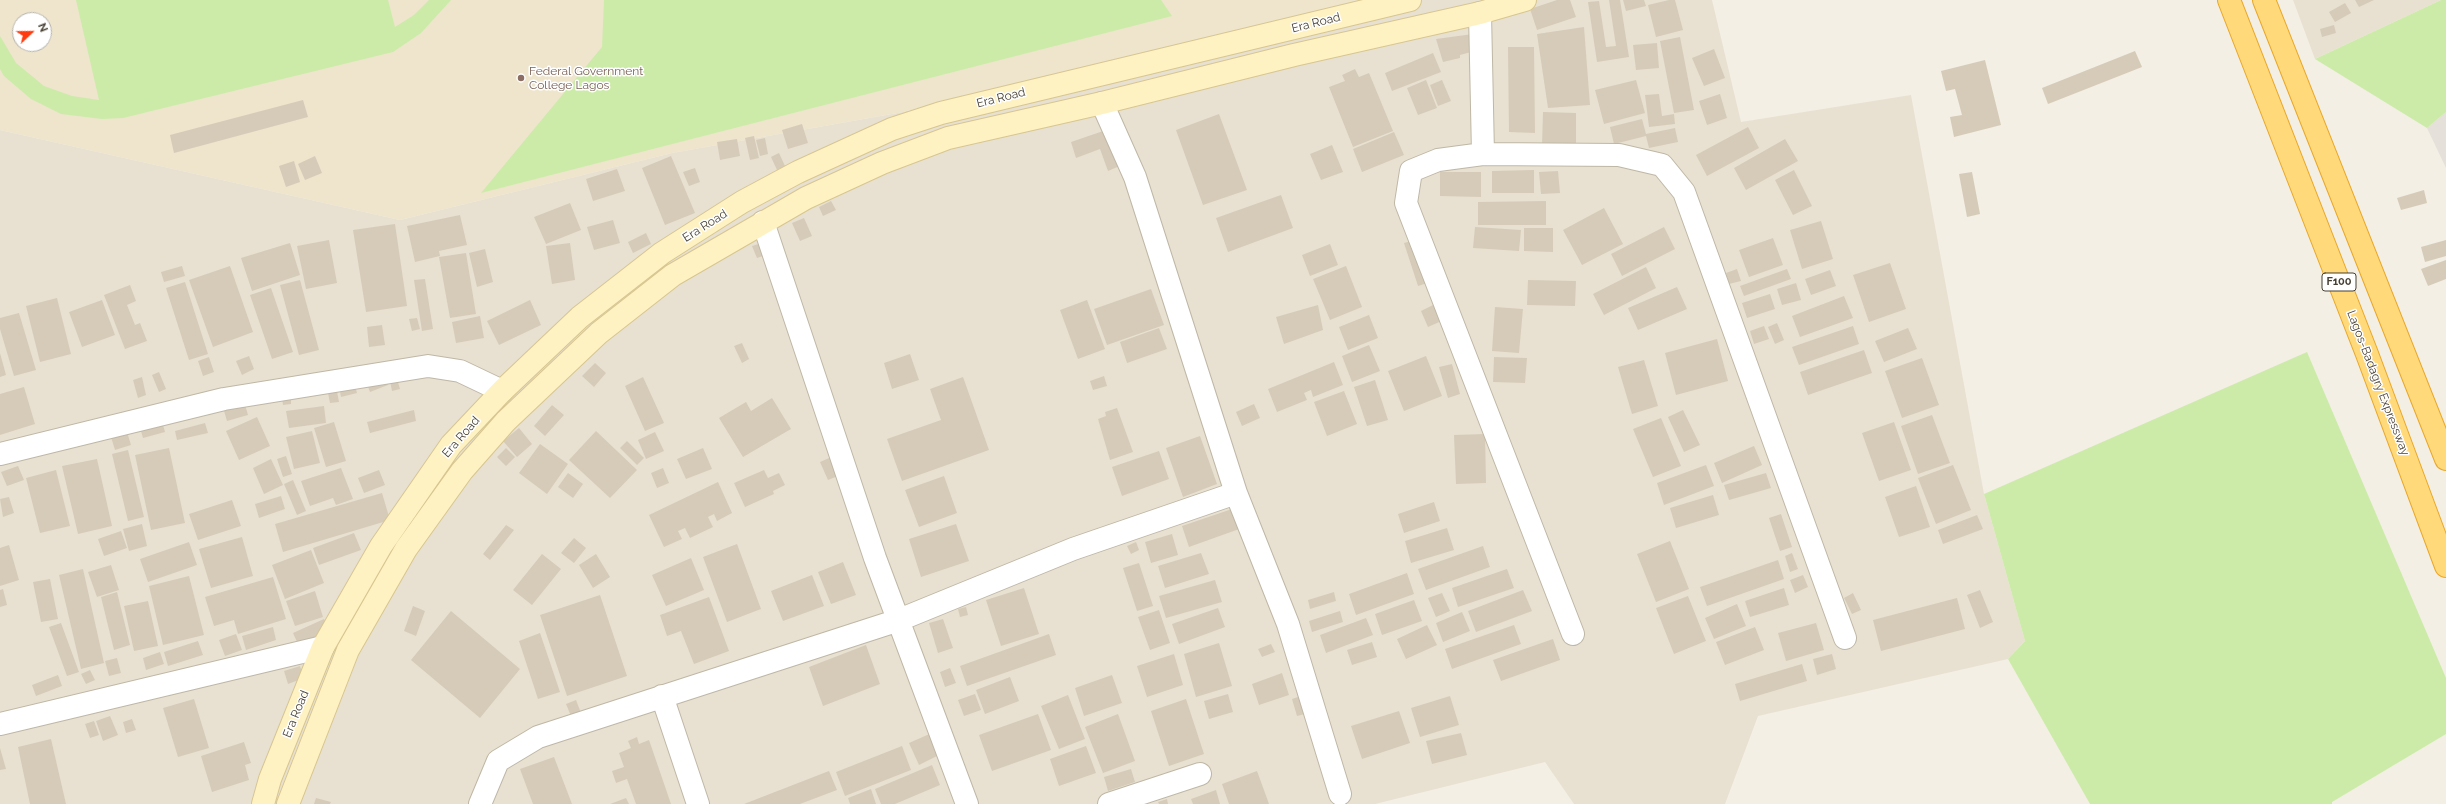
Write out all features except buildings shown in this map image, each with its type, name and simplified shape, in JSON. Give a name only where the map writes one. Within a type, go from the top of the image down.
[{"type":"highway","name":"Lagos-Badagry Expressway","points":[[2229,0],[2368,354],[2446,566]]},
{"type":"highway","name":"F100","points":[[2264,0],[2446,459]]},
{"type":"main road","name":"Era Road","points":[[263,804],[270,779],[323,647],[381,546],[451,445],[502,391],[580,317],[662,253],[742,202],[798,172],[892,129],[941,113],[1410,0]]},
{"type":"main road","points":[[288,804],[295,782],[348,650],[406,549],[462,471],[506,421],[598,333],[673,274],[762,222],[813,195],[882,164],[948,138],[1102,103],[1294,55],[1480,13],[1525,0]]},
{"type":"main road","points":[[622,284],[636,302]]},
{"type":"street","points":[[1480,13],[1483,154]]},
{"type":"street","points":[[1102,103],[1135,176],[1236,493],[1288,624],[1340,794]]},
{"type":"street","points":[[1573,634],[1406,203],[1410,171],[1438,160],[1483,154],[1619,155],[1662,165],[1684,192],[1845,638]]},
{"type":"street","points":[[762,222],[875,558],[967,804]]},
{"type":"street","points":[[0,454],[224,399],[428,366],[460,371],[502,391]]},
{"type":"street","points":[[480,804],[498,761],[538,737],[899,620],[1073,549],[1236,493]]},
{"type":"street","points":[[0,724],[323,647]]},
{"type":"street","points":[[662,696],[698,804]]},
{"type":"street","points":[[1109,804],[1200,774]]},
{"type":"shaded area","name":"Federal Government College Lagos","points":[[0,0],[1365,0],[903,112],[672,153],[400,220],[0,130]]},
{"type":"shaded area","points":[[1365,0],[1712,0],[1741,122],[1911,95],[1984,494],[2025,641],[2008,659],[1758,716],[1725,804],[1574,804],[1545,762],[1375,804],[0,804],[0,130],[400,220],[672,153],[903,112]]},
{"type":"shaded area","points":[[2293,0],[2441,0],[2315,59]]},
{"type":"shaded area","points":[[2446,112],[2446,168],[2427,128]]},
{"type":"green space","points":[[76,0],[388,0],[395,27],[414,15],[429,0],[451,0],[421,33],[393,52],[123,118],[102,119],[61,114],[31,99],[4,76],[0,69],[0,36],[16,63],[44,86],[72,96],[99,100]]},
{"type":"green space","points":[[604,0],[1161,0],[1172,16],[481,193],[602,47]]},
{"type":"green space","points":[[2441,0],[2446,0],[2446,112],[2427,128],[2315,59]]},
{"type":"green space","points":[[2307,352],[2446,678],[2446,734],[2332,802],[2332,804],[2090,804],[2008,659],[2025,641],[1984,494]]},
{"type":"place","name":"Federal Government College Lagos","points":[[521,78]]}]
